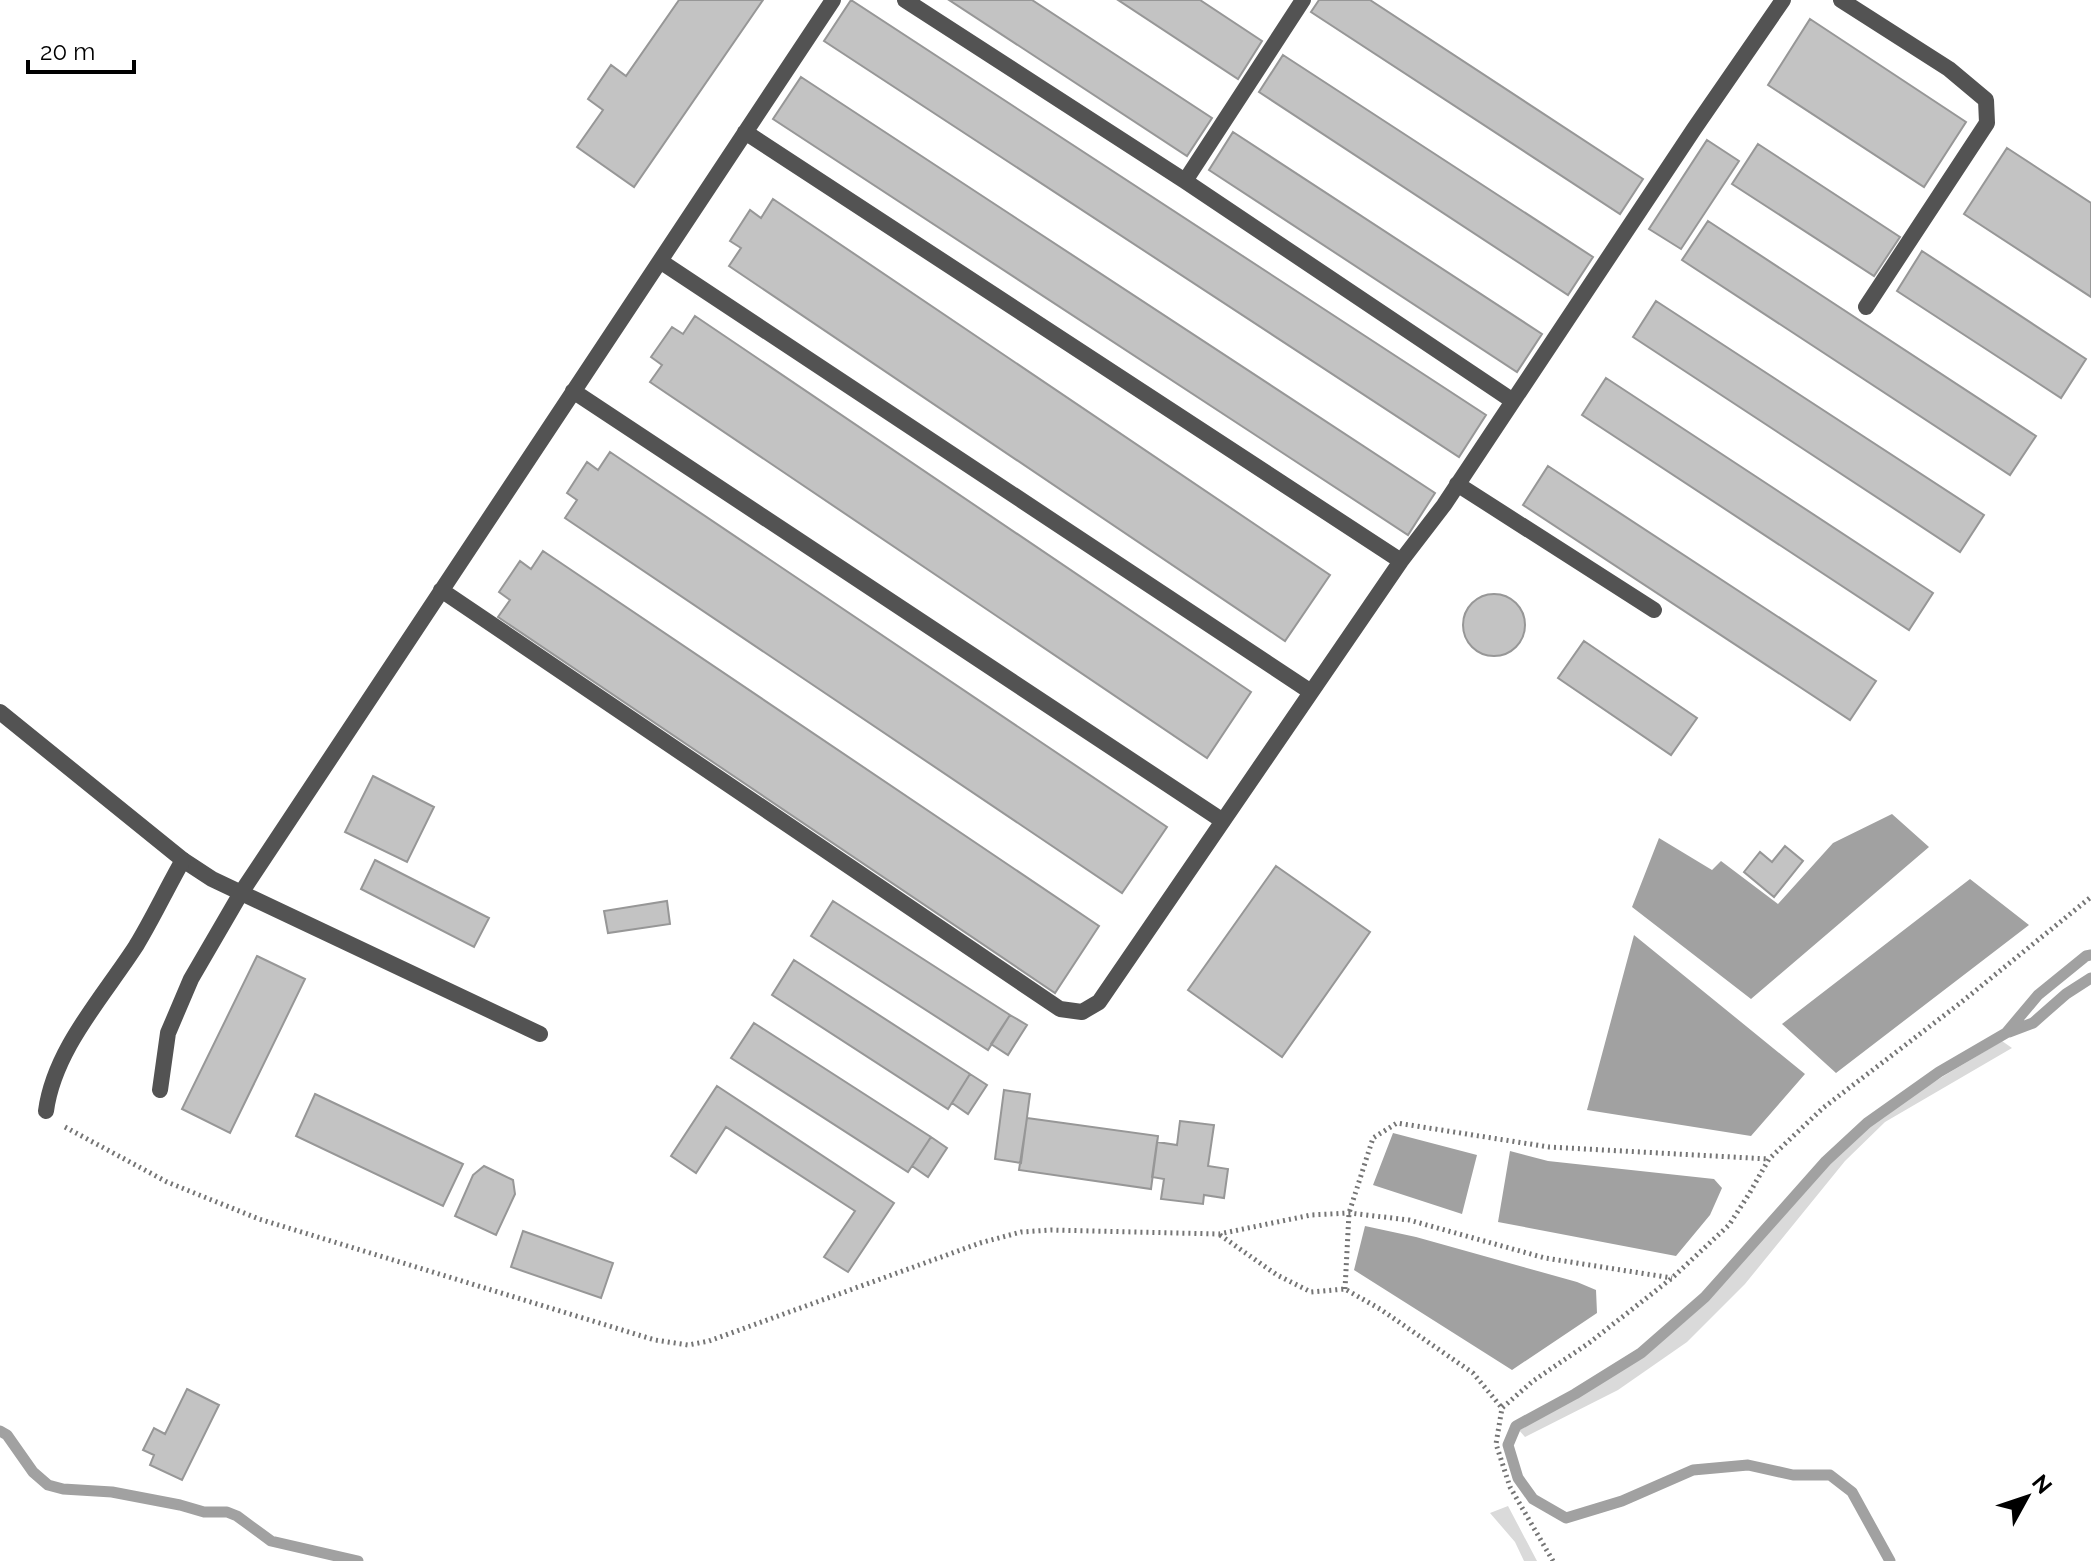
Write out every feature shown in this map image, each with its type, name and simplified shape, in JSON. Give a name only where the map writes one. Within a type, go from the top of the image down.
[{"type":"street","points":[[160,1090],[168,1033],[191,979],[241,893],[833,0]]},
{"type":"street","points":[[905,0],[1185,181],[1513,401]]},
{"type":"street","points":[[1185,181],[1303,0]]},
{"type":"street","points":[[441,590],[1060,1009],[1082,1012],[1099,1002],[1457,484],[1783,0]]},
{"type":"street","points":[[1841,0],[1949,69],[1986,100],[1987,123],[1866,307]]},
{"type":"street","points":[[745,132],[1401,561]]},
{"type":"street","points":[[660,261],[1311,692]]},
{"type":"street","points":[[573,391],[1223,821]]},
{"type":"street","points":[[1457,484],[1654,610]]},
{"type":"street","points":[[0,712],[183,860],[212,879],[540,1034]]},
{"type":"street","points":[[46,1111],[48,1092],[64,1053],[138,943],[183,860]]},
{"type":"path","points":[[1553,1561],[1505,1473],[1496,1444],[1502,1408],[1533,1381],[1589,1343],[1672,1278],[1729,1225],[1769,1159],[1823,1108],[1959,1004],[2091,897]]},
{"type":"path","points":[[46,1111],[69,1130],[167,1182],[259,1219],[655,1340],[688,1345],[709,1341],[980,1243],[1021,1232],[1219,1234],[1311,1215],[1349,1213],[1409,1220],[1545,1258],[1672,1278]]},
{"type":"path","points":[[1345,1289],[1349,1213],[1373,1138],[1397,1123],[1549,1147],[1769,1159]]},
{"type":"path","points":[[1219,1234],[1277,1275],[1311,1292],[1345,1289],[1380,1309],[1473,1373],[1502,1408]]},
{"type":"shaded area","points":[[1892,814],[1929,847],[1751,999],[1632,907],[1659,838],[1712,870],[1721,861],[1778,904],[1833,843]]},
{"type":"shaded area","points":[[1970,879],[2029,925],[1836,1073],[1782,1024]]},
{"type":"shaded area","points":[[1634,935],[1805,1074],[1751,1136],[1587,1110]]},
{"type":"shaded area","points":[[2002,1041],[2012,1048],[1885,1122],[1845,1161],[1745,1284],[1687,1342],[1618,1390],[1525,1437],[1518,1429],[1618,1371],[1665,1338],[1729,1278],[1851,1143],[1904,1101]]},
{"type":"shaded area","points":[[1393,1133],[1477,1155],[1462,1214],[1373,1185]]},
{"type":"shaded area","points":[[1510,1151],[1548,1161],[1714,1179],[1722,1188],[1710,1215],[1676,1256],[1498,1222]]},
{"type":"shaded area","points":[[1365,1226],[1577,1282],[1596,1290],[1597,1313],[1512,1370],[1354,1270]]},
{"type":"shaded area","points":[[1508,1506],[1537,1561],[1524,1561],[1515,1542],[1490,1513]]},
{"type":"building","points":[[679,0],[763,0],[634,187],[577,147],[603,110],[588,99],[611,65],[626,76]]},
{"type":"building","points":[[851,0],[1486,415],[1459,457],[824,41]]},
{"type":"building","points":[[949,0],[1032,0],[1212,118],[1187,156]]},
{"type":"building","points":[[1118,0],[1200,0],[1262,41],[1238,79]]},
{"type":"building","points":[[1319,0],[1370,0],[1643,179],[1620,214],[1311,12]]},
{"type":"building","points":[[1810,19],[1966,122],[1924,187],[1768,85]]},
{"type":"building","points":[[1283,55],[1593,257],[1568,295],[1259,92]]},
{"type":"building","points":[[801,77],[1435,493],[1408,535],[773,119]]},
{"type":"building","points":[[1233,132],[1542,334],[1517,372],[1209,170]]},
{"type":"building","points":[[1707,140],[1739,161],[1681,249],[1649,229]]},
{"type":"building","points":[[1758,144],[1900,237],[1874,276],[1732,184]]},
{"type":"building","points":[[2007,148],[2091,203],[2091,297],[1964,214]]},
{"type":"building","points":[[773,199],[1330,575],[1285,641],[729,266],[741,248],[730,241],[750,210],[761,218]]},
{"type":"building","points":[[1708,221],[2036,436],[2010,475],[1682,260]]},
{"type":"building","points":[[1922,251],[2086,359],[2061,398],[1897,291]]},
{"type":"building","points":[[1656,301],[1984,515],[1960,552],[1633,337]]},
{"type":"building","points":[[695,316],[1251,692],[1207,758],[650,382],[662,365],[651,357],[672,327],[683,334]]},
{"type":"building","points":[[1606,378],[1933,593],[1909,630],[1582,415]]},
{"type":"building","points":[[610,452],[1167,827],[1122,893],[565,518],[577,500],[567,493],[587,462],[598,470]]},
{"type":"building","points":[[1548,466],[1876,681],[1850,720],[1523,505]]},
{"type":"building","points":[[543,551],[1099,926],[1055,993],[498,617],[510,600],[499,592],[520,561],[531,569]]},
{"type":"building","points":[[1488,594],[1500,594],[1516,603],[1523,613],[1523,637],[1516,647],[1500,656],[1488,656],[1468,642],[1463,631],[1463,619],[1477,599]]},
{"type":"building","points":[[1584,641],[1697,718],[1671,755],[1558,678]]},
{"type":"building","points":[[373,776],[434,807],[407,862],[345,832]]},
{"type":"building","points":[[1785,846],[1803,861],[1774,897],[1744,872],[1760,852],[1772,862]]},
{"type":"building","points":[[375,860],[489,918],[474,947],[361,889]]},
{"type":"building","points":[[1276,866],[1370,932],[1282,1057],[1188,990]]},
{"type":"building","points":[[667,901],[670,924],[608,933],[604,911]]},
{"type":"building","points":[[833,901],[1010,1015],[988,1050],[811,936]]},
{"type":"building","points":[[257,956],[305,979],[230,1133],[182,1109]]},
{"type":"building","points":[[794,960],[970,1074],[948,1109],[772,995]]},
{"type":"building","points":[[1010,1015],[1027,1025],[1008,1055],[991,1044]]},
{"type":"building","points":[[754,1023],[931,1137],[908,1172],[731,1058]]},
{"type":"building","points":[[970,1074],[987,1085],[968,1114],[952,1103]]},
{"type":"building","points":[[717,1086],[894,1203],[848,1272],[824,1257],[855,1211],[726,1127],[696,1173],[671,1156]]},
{"type":"building","points":[[1004,1090],[1030,1094],[1021,1163],[995,1159]]},
{"type":"building","points":[[315,1094],[463,1164],[443,1206],[296,1136]]},
{"type":"building","points":[[1027,1118],[1158,1136],[1151,1189],[1019,1170]]},
{"type":"building","points":[[1180,1121],[1214,1125],[1208,1166],[1228,1169],[1224,1198],[1204,1195],[1203,1204],[1161,1199],[1164,1179],[1152,1177],[1157,1142],[1177,1145]]},
{"type":"building","points":[[931,1137],[947,1148],[928,1177],[912,1166]]},
{"type":"building","points":[[484,1166],[513,1180],[515,1194],[496,1235],[455,1216],[473,1175]]},
{"type":"building","points":[[523,1231],[613,1263],[601,1298],[511,1267]]},
{"type":"building","points":[[187,1389],[219,1405],[182,1480],[150,1465],[154,1455],[143,1450],[154,1428],[165,1434]]},
{"type":"waterway","points":[[1890,1561],[1852,1492],[1830,1475],[1793,1475],[1748,1465],[1693,1470],[1622,1501],[1566,1518],[1533,1499],[1518,1478],[1508,1445],[1516,1426],[1641,1353],[1705,1297],[1826,1161],[1867,1123],[1939,1072],[2006,1033],[2038,995],[2091,955]]},
{"type":"waterway","points":[[2009,1032],[2033,1023],[2066,994],[2091,978]]},
{"type":"waterway","points":[[0,1431],[7,1435],[33,1472],[48,1485],[112,1492],[204,1512],[227,1512],[271,1541],[358,1561]]}]
